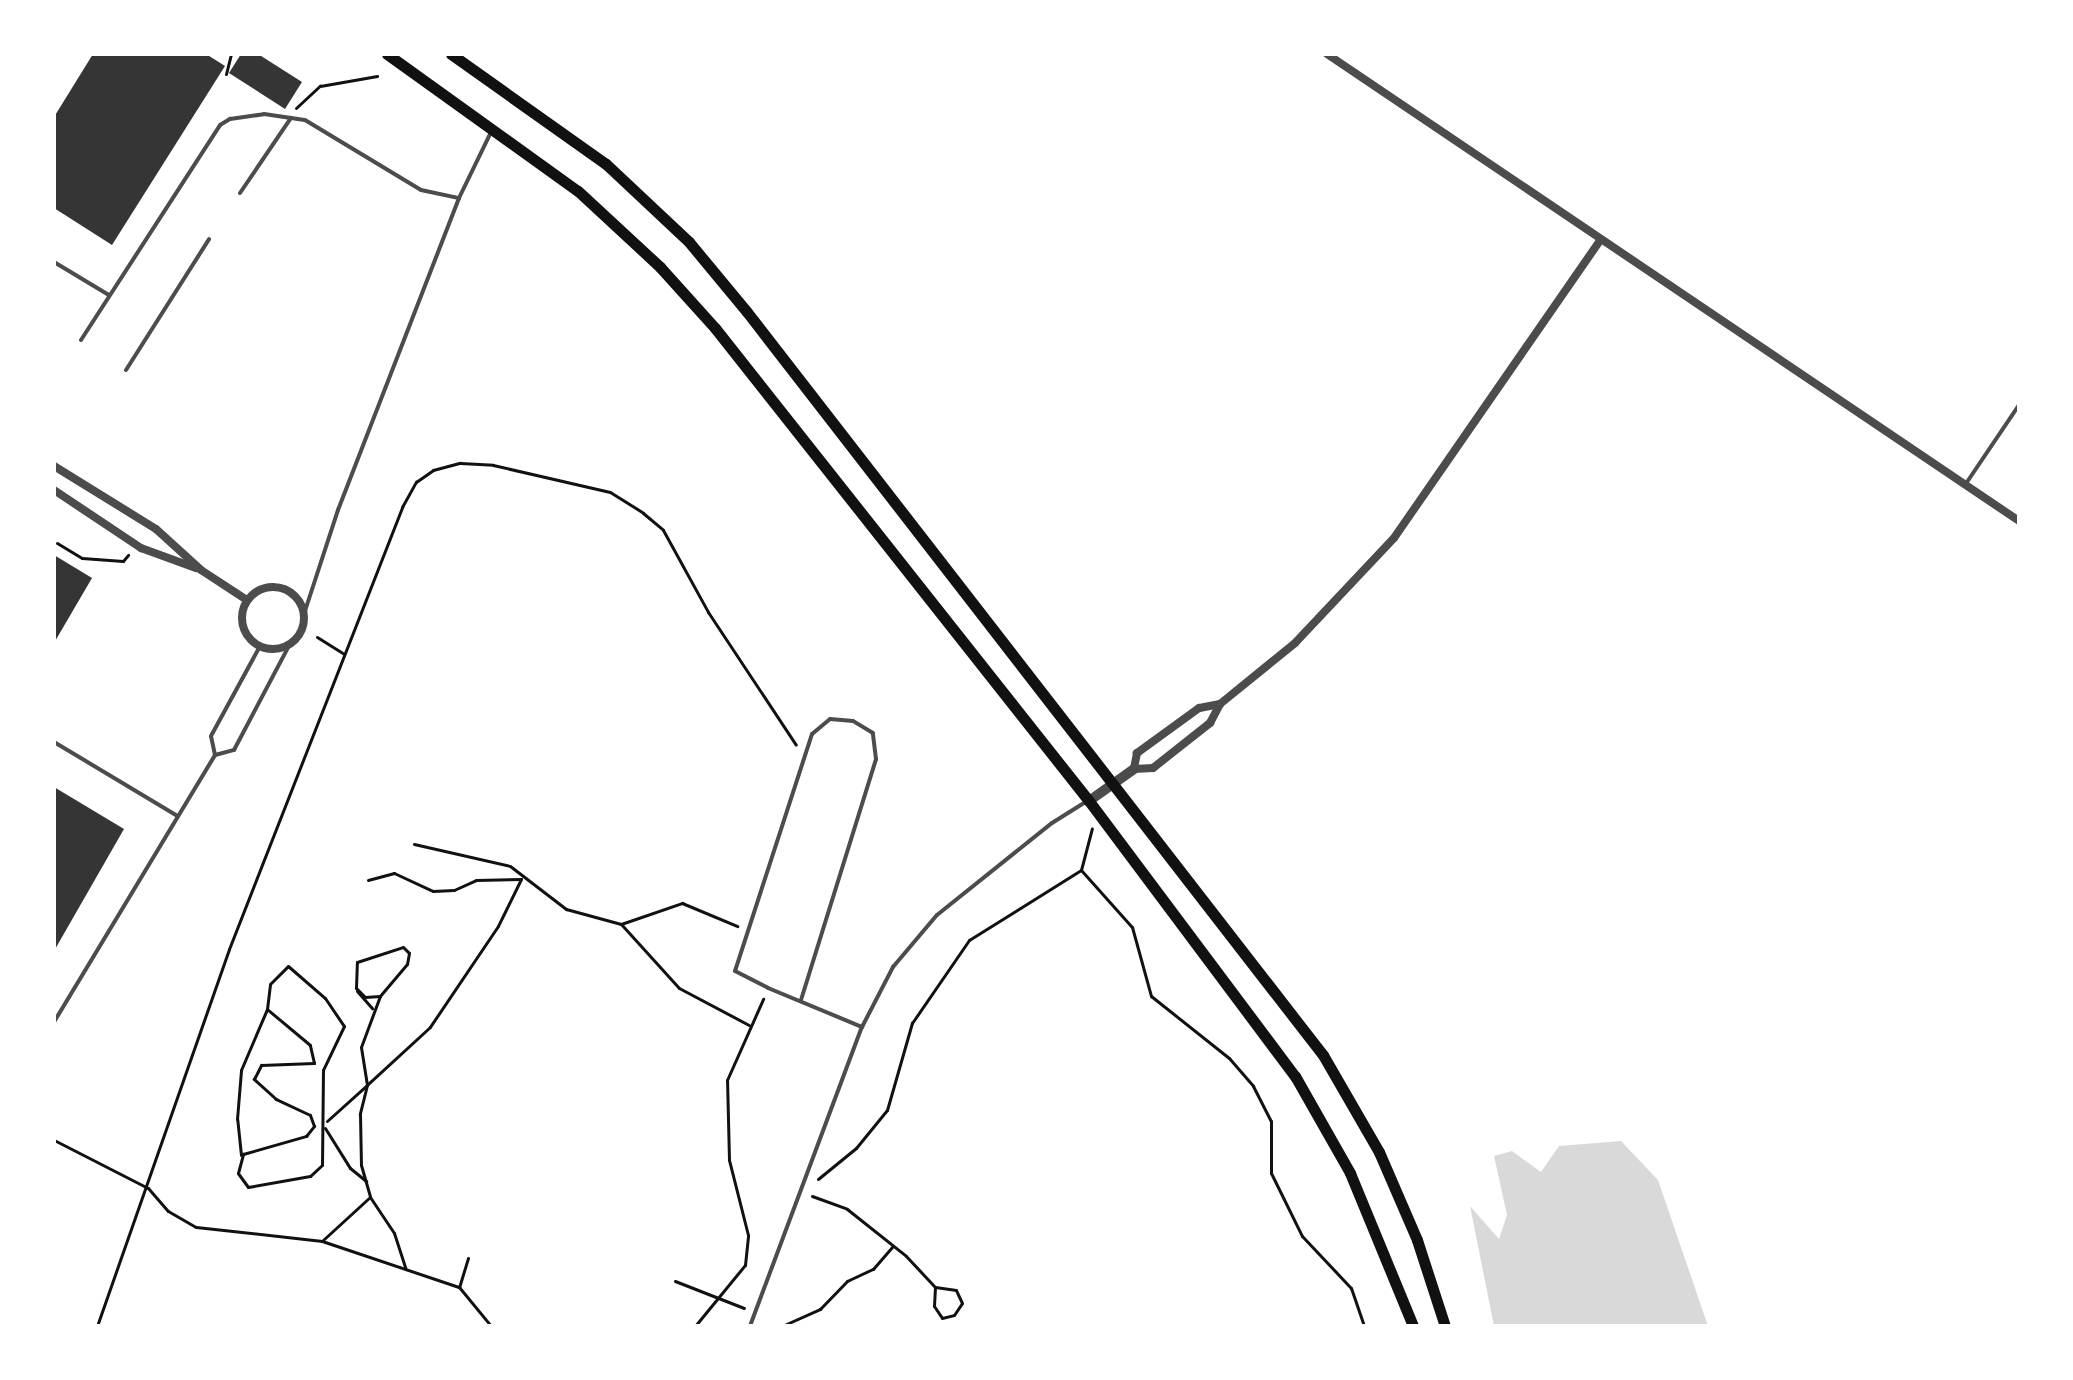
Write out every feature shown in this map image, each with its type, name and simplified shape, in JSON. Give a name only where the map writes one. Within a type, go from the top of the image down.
[{"type":"main road","points":[[387,54],[578,191],[660,267],[715,328],[1092,806],[1295,1076],[1350,1173],[1413,1326]]},
{"type":"main road","points":[[451,54],[606,164],[689,242],[1113,784],[1323,1055],[1379,1152],[1417,1240],[1445,1326]]},
{"type":"street","points":[[1327,54],[2019,521]]},
{"type":"street","points":[[1092,806],[1113,784],[1134,769],[1153,768],[1210,723],[1220,704],[1295,643],[1394,538],[1600,241]]},
{"type":"street","points":[[54,466],[156,529],[201,570],[247,600]]},
{"type":"street","points":[[54,490],[141,548],[201,570]]},
{"type":"street","points":[[280,587],[299,600],[304,614],[302,631],[290,644],[260,646],[242,621],[247,600],[258,590],[280,587]]},
{"type":"street","points":[[1134,769],[1137,753],[1199,708],[1220,704]]},
{"type":"lane","points":[[81,340],[220,125],[252,114],[305,120],[421,190],[459,198]]},
{"type":"lane","points":[[240,193],[291,118]]},
{"type":"lane","points":[[304,614],[338,510],[459,198],[493,128]]},
{"type":"lane","points":[[126,370],[209,239]]},
{"type":"lane","points":[[54,262],[109,295]]},
{"type":"lane","points":[[1965,485],[2019,405]]},
{"type":"lane","points":[[54,1022],[176,815],[215,755],[234,750],[290,644]]},
{"type":"lane","points":[[215,755],[211,736],[260,646]]},
{"type":"lane","points":[[801,1000],[876,759],[873,733],[853,721],[830,719],[812,734],[735,971],[862,1027]]},
{"type":"lane","points":[[54,742],[176,815]]},
{"type":"lane","points":[[750,1326],[862,1027],[893,967],[937,915],[1052,823],[1092,806]]},
{"type":"path","points":[[226,74],[229,56]]},
{"type":"path","points":[[293,110],[320,86],[377,76]]},
{"type":"path","points":[[97,1326],[148,1188],[229,949],[344,654],[416,482],[433,470],[460,463],[523,472],[610,492],[663,530],[708,612],[804,758]]},
{"type":"path","points":[[57,543],[82,558],[123,561],[128,555]]},
{"type":"path","points":[[317,637],[344,654]]},
{"type":"path","points":[[802,1192],[856,1148],[887,1110],[912,1023],[969,940],[1081,870],[1092,806]]},
{"type":"path","points":[[414,844],[510,866],[521,879],[566,909],[621,924],[679,988],[749,1025]]},
{"type":"path","points":[[1081,870],[1132,927],[1151,996],[1229,1058],[1253,1086],[1271,1121],[1271,1173],[1302,1236],[1351,1288],[1364,1326]]},
{"type":"path","points":[[368,880],[394,873],[433,891],[454,890],[476,880],[521,879]]},
{"type":"path","points":[[325,1126],[347,1099],[367,1085],[430,1027],[498,926],[521,879]]},
{"type":"path","points":[[621,924],[682,903],[748,931]]},
{"type":"path","points":[[372,1008],[356,988],[357,962],[403,947],[409,960],[372,1008],[361,1047],[367,1085],[360,1114],[370,1197],[394,1233],[406,1269]]},
{"type":"path","points":[[294,967],[342,1016],[340,1040],[326,1064],[322,1165],[310,1176],[248,1187],[238,1173],[241,1157],[237,1119],[241,1070],[267,1009],[276,974],[294,967]]},
{"type":"path","points":[[356,988],[365,997],[380,996]]},
{"type":"path","points":[[695,1326],[745,1265],[748,1235],[735,1200],[726,1111],[727,1080],[768,988]]},
{"type":"path","points":[[267,1009],[310,1045],[315,1061]]},
{"type":"path","points":[[315,1061],[326,1064]]},
{"type":"path","points":[[254,1073],[261,1065],[308,1066],[315,1061]]},
{"type":"path","points":[[241,1070],[254,1073]]},
{"type":"path","points":[[254,1073],[260,1087],[310,1115],[314,1126]]},
{"type":"path","points":[[314,1126],[325,1126]]},
{"type":"path","points":[[241,1157],[306,1136],[314,1126]]},
{"type":"path","points":[[325,1126],[350,1168],[366,1181]]},
{"type":"path","points":[[54,1140],[148,1188],[168,1211],[196,1227],[322,1241],[406,1269],[459,1287],[491,1326]]},
{"type":"path","points":[[802,1192],[847,1209],[893,1246],[935,1287],[956,1290],[962,1303],[954,1315],[942,1318],[934,1306],[935,1287]]},
{"type":"path","points":[[322,1241],[370,1197]]},
{"type":"path","points":[[782,1326],[820,1309],[847,1281],[873,1269],[893,1246]]},
{"type":"path","points":[[459,1287],[468,1258]]},
{"type":"path","points":[[675,1281],[716,1300],[755,1311]]},
{"type":"shaded area","points":[[1621,1141],[1658,1180],[1708,1326],[1494,1326],[1470,1206],[1499,1239],[1507,1215],[1494,1156],[1512,1151],[1541,1172],[1559,1146]]},
{"type":"building","points":[[93,54],[206,54],[225,66],[112,245],[54,208],[54,117]]},
{"type":"building","points":[[241,54],[258,54],[302,82],[285,109],[229,73]]},
{"type":"building","points":[[54,555],[92,578],[54,643]]},
{"type":"building","points":[[54,787],[124,829],[54,951]]}]
